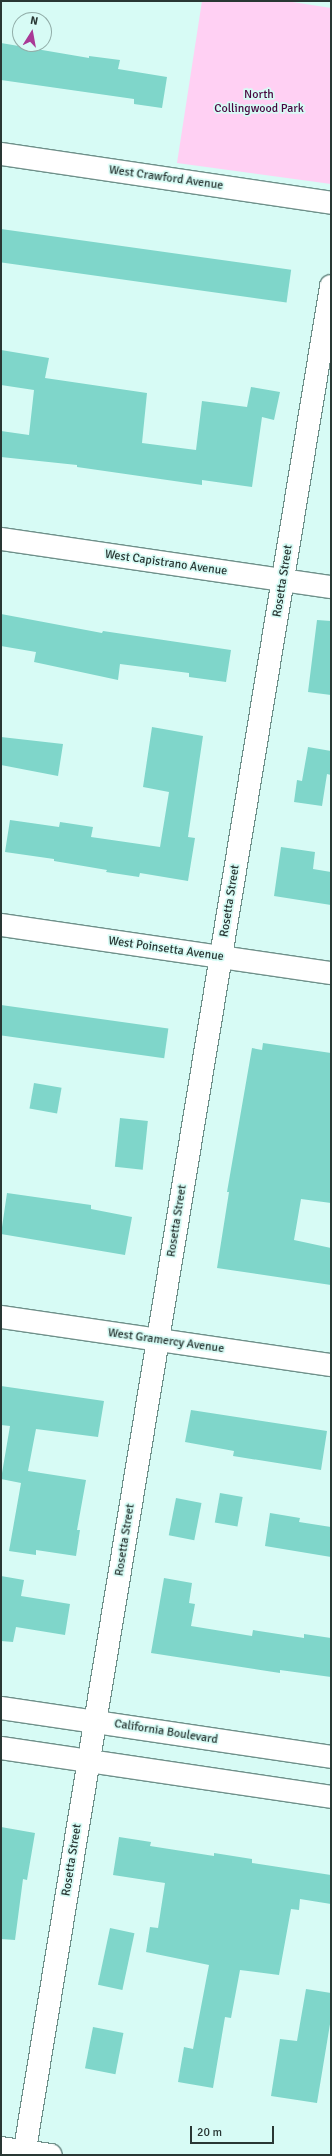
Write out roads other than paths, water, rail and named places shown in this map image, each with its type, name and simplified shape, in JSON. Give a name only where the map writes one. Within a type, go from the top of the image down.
[{"type":"street","name":"West Crawford Avenue","points":[[1,154],[331,202]]},
{"type":"street","name":"Rosetta Street","points":[[24,2153],[331,286]]},
{"type":"street","name":"West Capistrano Avenue","points":[[1,539],[331,587]]},
{"type":"street","name":"West Poinsetta Avenue","points":[[1,925],[331,973]]},
{"type":"street","name":"West Gramercy Avenue","points":[[1,1317],[331,1365]]},
{"type":"street","name":"California Boulevard","points":[[1,1708],[331,1757]]},
{"type":"street","points":[[1,1748],[331,1797]]},
{"type":"street","points":[[1,2148],[24,2153],[52,2155]]},
{"type":"park label","name":"North Collingwood Park","points":[[259,102]]}]
